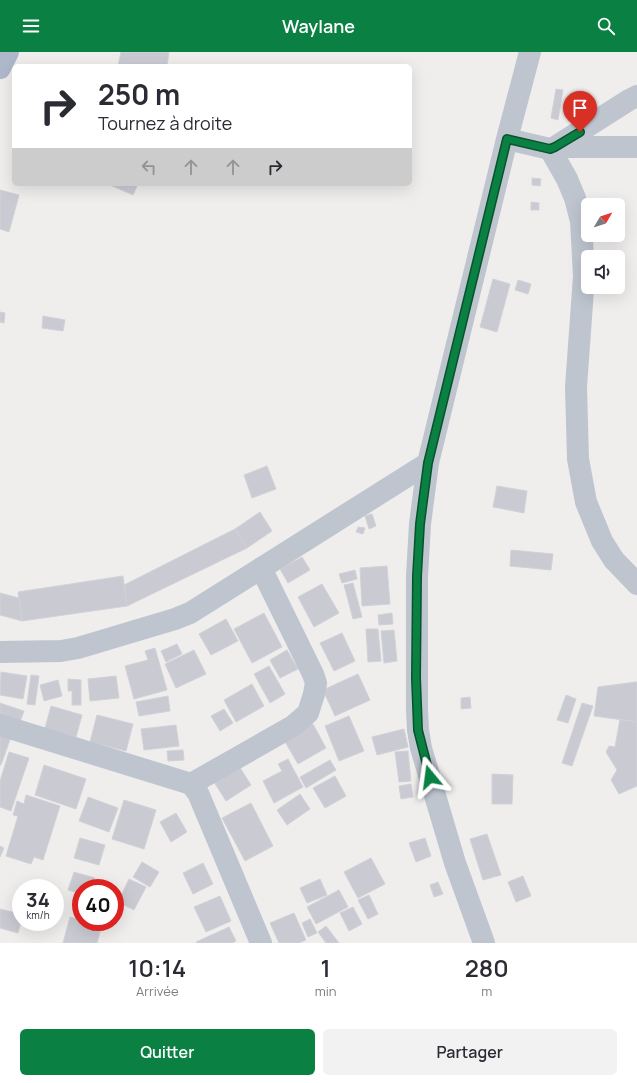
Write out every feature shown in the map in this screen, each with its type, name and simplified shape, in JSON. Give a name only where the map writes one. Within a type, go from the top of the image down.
[{"type":"main road","points":[[0,68],[8,52]]},
{"type":"street","points":[[484,943],[455,863],[421,748],[418,730],[416,678],[417,576],[420,524],[428,463],[507,139],[530,52]]},
{"type":"street","points":[[552,148],[637,96]]},
{"type":"street","points":[[507,139],[552,148],[637,147]]},
{"type":"street","points":[[552,148],[575,198],[581,221],[584,276],[576,387],[578,459],[586,502],[602,541],[614,560],[637,584]]},
{"type":"street","points":[[0,652],[61,651],[78,648],[175,619],[190,613],[428,463]]},
{"type":"street","points":[[191,784],[293,726],[308,712],[314,694],[316,683],[313,674],[261,568]]},
{"type":"street","points":[[0,725],[191,784],[198,793],[261,943]]},
{"type":"building","points":[[121,52],[169,52],[167,64],[118,64]]},
{"type":"building","points":[[556,89],[563,90],[558,120],[551,118]]},
{"type":"building","points":[[532,178],[541,179],[540,186],[532,185]]},
{"type":"building","points":[[113,186],[137,186],[133,195]]},
{"type":"building","points":[[0,190],[19,195],[9,232],[0,229]]},
{"type":"building","points":[[531,202],[539,203],[539,210],[531,210]]},
{"type":"building","points":[[493,279],[510,284],[497,332],[480,327]]},
{"type":"building","points":[[518,280],[531,284],[528,294],[515,290]]},
{"type":"building","points":[[0,312],[5,313],[4,323],[0,322]]},
{"type":"building","points":[[43,316],[65,320],[63,331],[42,328]]},
{"type":"building","points":[[267,466],[276,489],[252,498],[244,475]]},
{"type":"building","points":[[497,486],[527,491],[524,513],[493,507]]},
{"type":"building","points":[[260,512],[272,531],[247,548],[235,529]]},
{"type":"building","points":[[372,514],[376,526],[369,529],[365,516]]},
{"type":"building","points":[[358,527],[365,528],[363,534],[356,532]]},
{"type":"building","points":[[235,529],[247,548],[127,606],[124,585]]},
{"type":"building","points":[[511,550],[553,554],[551,570],[510,566]]},
{"type":"building","points":[[302,557],[310,570],[288,583],[280,569]]},
{"type":"building","points":[[387,566],[390,604],[362,606],[360,568]]},
{"type":"building","points":[[355,570],[357,579],[342,583],[339,574]]},
{"type":"building","points":[[123,576],[127,606],[22,621],[18,592]]},
{"type":"building","points":[[353,583],[362,617],[353,619],[344,585]]},
{"type":"building","points":[[322,584],[339,613],[314,627],[298,597]]},
{"type":"building","points":[[0,593],[19,598],[22,621],[0,615]]},
{"type":"building","points":[[264,613],[282,647],[252,663],[234,629]]},
{"type":"building","points":[[392,613],[393,624],[379,625],[378,615]]},
{"type":"building","points":[[226,619],[238,641],[211,655],[199,634]]},
{"type":"building","points":[[366,629],[378,629],[381,661],[368,662]]},
{"type":"building","points":[[394,630],[397,661],[384,663],[381,631]]},
{"type":"building","points":[[342,633],[355,661],[334,671],[320,643]]},
{"type":"building","points":[[177,644],[182,654],[166,662],[161,651]]},
{"type":"building","points":[[155,648],[167,690],[134,699],[125,666],[148,660],[145,651]]},
{"type":"building","points":[[194,650],[206,674],[176,688],[165,664]]},
{"type":"building","points":[[287,650],[298,669],[280,678],[270,660]]},
{"type":"building","points":[[269,666],[285,694],[270,703],[254,674]]},
{"type":"building","points":[[1,672],[27,676],[23,699],[0,695]]},
{"type":"building","points":[[358,674],[370,700],[335,716],[323,690]]},
{"type":"building","points":[[31,675],[39,676],[35,705],[27,704]]},
{"type":"building","points":[[116,676],[119,698],[90,701],[88,679]]},
{"type":"building","points":[[68,679],[81,680],[81,705],[72,705],[72,691],[68,691]]},
{"type":"building","points":[[58,680],[62,696],[44,701],[40,685]]},
{"type":"building","points":[[637,682],[637,722],[594,716],[598,687]]},
{"type":"building","points":[[252,684],[264,706],[236,722],[224,700]]},
{"type":"building","points":[[566,695],[576,699],[568,723],[557,720]]},
{"type":"building","points":[[168,696],[170,711],[139,716],[136,702]]},
{"type":"building","points":[[470,697],[471,708],[461,709],[461,698]]},
{"type":"building","points":[[0,703],[24,711],[20,722],[0,715]]},
{"type":"building","points":[[582,703],[593,706],[572,766],[562,763]]},
{"type":"building","points":[[51,706],[82,715],[76,737],[45,728]]},
{"type":"building","points":[[224,709],[233,723],[220,731],[211,716]]},
{"type":"building","points":[[97,715],[133,724],[126,751],[90,742]]},
{"type":"building","points":[[349,716],[364,751],[339,761],[325,726]]},
{"type":"building","points":[[620,719],[637,722],[637,786],[619,794],[611,780],[617,770],[606,752],[609,746],[615,747]]},
{"type":"building","points":[[313,724],[326,748],[298,764],[284,740]]},
{"type":"building","points":[[176,725],[179,746],[144,750],[141,729]]},
{"type":"building","points":[[404,729],[408,747],[377,755],[372,737]]},
{"type":"building","points":[[0,733],[11,737],[1,765],[0,765]]},
{"type":"building","points":[[183,750],[184,760],[168,761],[167,751]]},
{"type":"building","points":[[408,751],[411,781],[399,782],[395,752]]},
{"type":"building","points":[[9,752],[29,758],[11,811],[0,807],[0,781]]},
{"type":"building","points":[[288,759],[303,787],[274,803],[263,781],[282,771],[278,764]]},
{"type":"building","points":[[330,760],[336,770],[306,788],[300,777]]},
{"type":"building","points":[[44,765],[86,779],[76,809],[35,795]]},
{"type":"building","points":[[239,766],[251,785],[226,801],[214,782]]},
{"type":"building","points":[[492,774],[513,775],[512,804],[492,804]]},
{"type":"building","points":[[335,776],[346,796],[325,808],[313,788]]},
{"type":"building","points":[[411,784],[413,797],[401,799],[399,786]]},
{"type":"building","points":[[300,794],[310,809],[287,825],[277,810]]},
{"type":"building","points":[[26,795],[60,806],[43,860],[34,857],[31,864],[6,856],[18,816],[13,815],[17,801],[24,804]]},
{"type":"building","points":[[88,797],[118,808],[109,832],[79,821]]},
{"type":"building","points":[[124,800],[156,810],[144,849],[112,839]]},
{"type":"building","points":[[251,803],[273,846],[245,861],[222,818]]},
{"type":"building","points":[[176,813],[187,832],[171,842],[160,822]]},
{"type":"building","points":[[487,834],[501,875],[483,880],[470,839]]},
{"type":"building","points":[[80,838],[105,845],[99,865],[74,858]]},
{"type":"building","points":[[425,838],[431,856],[416,862],[409,843]]},
{"type":"building","points":[[0,846],[4,848],[0,857]]},
{"type":"building","points":[[371,858],[385,884],[358,898],[344,872]]},
{"type":"building","points":[[142,862],[159,872],[150,887],[133,877]]},
{"type":"building","points":[[203,863],[213,884],[193,894],[183,873]]},
{"type":"building","points":[[74,872],[95,878],[72,879],[72,891],[68,890]]},
{"type":"building","points":[[523,876],[531,896],[516,902],[508,882]]},
{"type":"building","points":[[129,879],[146,887],[134,910],[124,905],[124,889]]},
{"type":"building","points":[[320,879],[327,895],[307,903],[300,888]]},
{"type":"building","points":[[438,882],[443,894],[434,897],[430,885]]},
{"type":"building","points":[[339,890],[348,907],[316,924],[307,907]]},
{"type":"building","points":[[369,895],[378,914],[368,919],[358,900]]},
{"type":"building","points":[[220,896],[231,921],[206,932],[194,907]]},
{"type":"building","points":[[353,907],[362,924],[349,931],[340,913]]},
{"type":"building","points":[[0,909],[12,912],[12,931],[19,931],[18,933],[0,928]]},
{"type":"building","points":[[294,913],[306,940],[299,943],[279,943],[270,923]]},
{"type":"building","points":[[70,917],[72,918],[72,931],[100,931],[97,943],[63,943]]},
{"type":"building","points":[[310,919],[317,933],[308,937],[302,923]]},
{"type":"building","points":[[326,926],[339,943],[326,943],[318,932]]},
{"type":"building","points":[[229,927],[236,941],[232,943],[196,942]]},
{"type":"route","points":[[430,777],[421,748],[418,730],[416,678],[417,576],[420,524],[428,463],[507,139],[550,149],[580,132]]}]
